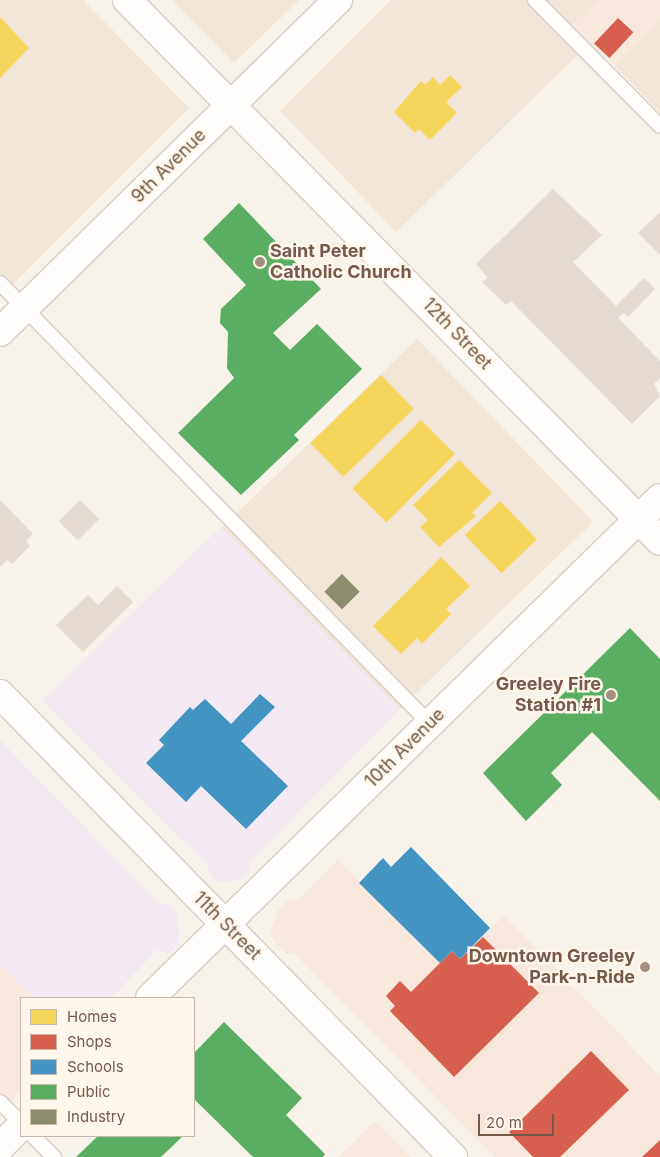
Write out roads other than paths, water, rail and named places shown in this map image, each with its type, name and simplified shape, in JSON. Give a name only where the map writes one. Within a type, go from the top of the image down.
[{"type":"street","name":"12th Street","points":[[127,0],[232,104],[660,541]]},
{"type":"street","name":"9th Avenue","points":[[0,332],[338,0]]},
{"type":"street","name":"10th Avenue","points":[[151,997],[660,498]]},
{"type":"street","name":"11th Street","points":[[0,694],[453,1157]]},
{"type":"street","points":[[0,1147],[20,1126]]},
{"type":"lane","points":[[535,0],[660,126]]},
{"type":"lane","points":[[0,283],[430,724]]},
{"type":"lane","points":[[0,1102],[20,1124]]},
{"type":"lane","points":[[34,1137],[54,1157]]},
{"type":"place","name":"Saint Peter Catholic Church","points":[[260,262]]},
{"type":"place","name":"Greeley Fire Station #1","points":[[611,695]]},
{"type":"place","name":"Downtown Greeley Park-n-Ride","points":[[645,967]]}]
